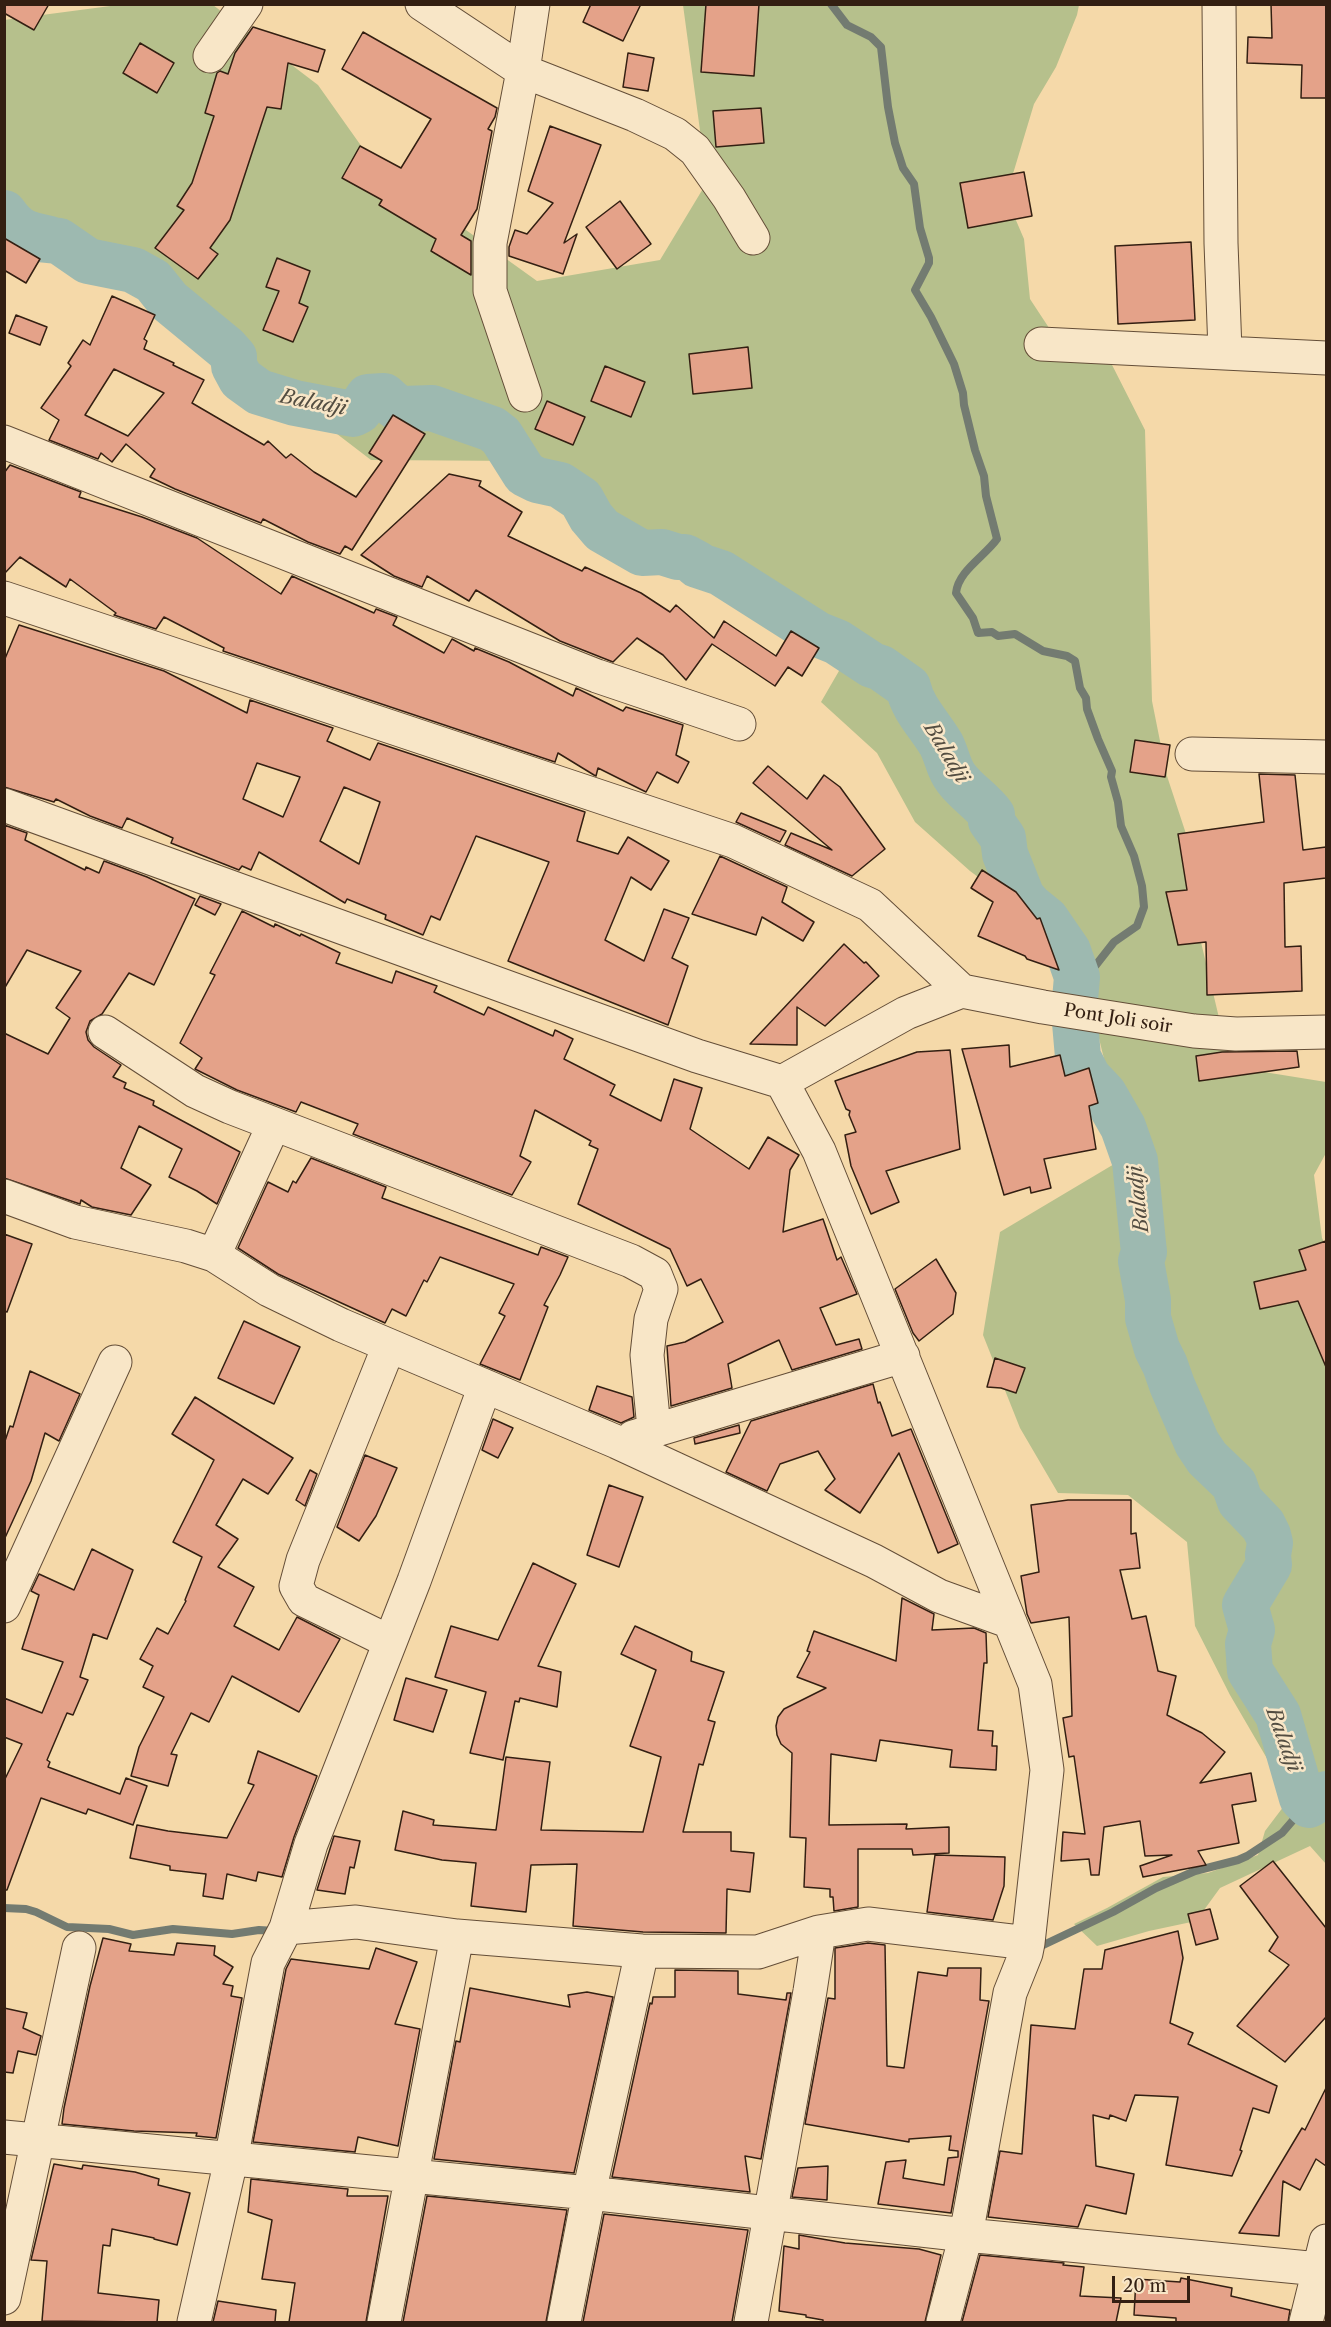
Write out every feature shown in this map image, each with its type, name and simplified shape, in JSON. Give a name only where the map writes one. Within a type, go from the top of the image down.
[{"type":"street","points":[[210,57],[246,4]]},
{"type":"street","points":[[422,4],[524,71],[635,115],[675,134],[695,150],[729,198],[753,238]]},
{"type":"street","points":[[525,395],[490,291],[490,243],[524,71],[532,4]]},
{"type":"street","points":[[1218,4],[1221,243],[1225,351]]},
{"type":"street","points":[[1041,344],[1225,351],[1326,358]]},
{"type":"street","points":[[4,442],[597,676],[739,724]]},
{"type":"street","points":[[4,598],[733,842],[870,905],[962,991],[906,1013],[782,1082]]},
{"type":"street","points":[[1192,754],[1326,757]]},
{"type":"street","points":[[4,805],[697,1056],[782,1082],[819,1151],[1035,1684],[1047,1770],[1027,1948],[1010,1993],[966,2235],[943,2322]]},
{"type":"street","name":"Pont Joli soir","points":[[962,991],[1043,1008],[1194,1031],[1236,1034],[1326,1032]]},
{"type":"street","points":[[105,1032],[195,1090],[230,1107],[631,1261],[655,1274],[661,1289],[651,1319],[647,1355],[654,1429]]},
{"type":"street","points":[[214,1256],[274,1124]]},
{"type":"street","points":[[4,1196],[75,1222],[186,1246],[214,1256],[269,1290],[389,1346],[617,1442],[874,1561],[939,1596],[1008,1621]]},
{"type":"street","points":[[389,1346],[303,1560],[296,1586],[304,1600],[390,1642]]},
{"type":"street","points":[[617,1442],[903,1356]]},
{"type":"street","points":[[4,1606],[115,1362]]},
{"type":"street","points":[[194,2322],[231,2160],[268,1963],[286,1928],[311,1844],[414,1581],[485,1386]]},
{"type":"street","points":[[286,1928],[356,1922],[457,1936],[642,1951],[758,1952],[819,1932],[868,1924],[1027,1948]]},
{"type":"street","points":[[751,2322],[819,1932]]},
{"type":"street","points":[[384,2322],[457,1936]]},
{"type":"street","points":[[4,2298],[80,1948]]},
{"type":"street","points":[[564,2322],[589,2193],[642,1951]]},
{"type":"street","points":[[4,2137],[589,2193],[966,2235],[1323,2255],[1306,2322]]},
{"type":"green space","name":"Baladji","points":[[118,5],[213,5],[318,85],[374,164],[537,281],[660,260],[707,182],[683,5],[1079,5],[1056,67],[1034,104],[1006,197],[1024,239],[1030,299],[1055,337],[1107,355],[1145,430],[1152,701],[1167,776],[1191,849],[1190,896],[1233,1067],[1326,1082],[1326,1153],[1314,1175],[1322,1238],[1326,1246],[1326,1864],[1310,1846],[1220,1888],[1196,1921],[1149,1931],[1097,1946],[1074,1924],[1163,1877],[1208,1873],[1258,1855],[1265,1831],[1290,1798],[1230,1695],[1195,1626],[1187,1542],[1128,1495],[1058,1493],[1020,1428],[983,1335],[1000,1232],[1131,1154],[1128,1125],[1106,1067],[1083,973],[1028,914],[970,871],[915,822],[877,753],[821,702],[843,664],[799,623],[668,568],[589,540],[573,515],[522,461],[371,460],[251,368],[68,250],[5,230],[4,20]]},
{"type":"building","points":[[4,4],[49,4],[34,30],[4,13]]},
{"type":"building","points":[[591,4],[641,4],[623,41],[583,22]]},
{"type":"building","points":[[706,4],[759,4],[754,76],[701,72]]},
{"type":"building","points":[[1271,4],[1326,4],[1326,98],[1301,98],[1302,65],[1247,63],[1248,37],[1272,38]]},
{"type":"building","points":[[253,27],[325,50],[318,72],[288,63],[281,109],[267,107],[230,220],[210,248],[218,254],[198,279],[155,248],[184,210],[177,206],[192,183],[214,116],[205,113],[217,73],[220,71],[228,74],[235,53]]},
{"type":"building","points":[[363,32],[497,108],[488,129],[492,131],[477,209],[461,235],[471,241],[471,275],[431,251],[436,239],[379,205],[382,200],[342,178],[360,146],[401,168],[431,119],[342,69]]},
{"type":"building","points":[[140,43],[174,63],[157,93],[123,73]]},
{"type":"building","points":[[628,53],[654,58],[648,91],[623,87]]},
{"type":"building","points":[[761,108],[764,143],[716,147],[713,111]]},
{"type":"building","points":[[550,126],[601,145],[564,243],[577,234],[563,274],[509,256],[509,247],[515,230],[527,234],[553,203],[528,191]]},
{"type":"building","points":[[1024,172],[1032,216],[968,228],[960,183]]},
{"type":"building","points":[[620,201],[651,244],[617,269],[586,227]]},
{"type":"building","points":[[4,238],[40,259],[26,283],[4,270]]},
{"type":"building","points":[[1191,242],[1195,320],[1118,324],[1115,246]]},
{"type":"building","points":[[277,258],[310,271],[299,303],[308,307],[293,342],[263,330],[279,291],[266,287]]},
{"type":"building","points":[[112,296],[155,315],[144,339],[147,341],[144,349],[204,380],[192,403],[264,445],[268,441],[286,458],[291,454],[314,472],[356,497],[382,461],[369,453],[393,415],[425,434],[352,550],[345,546],[340,554],[308,542],[263,519],[261,523],[150,477],[155,469],[126,444],[112,462],[101,453],[98,459],[49,440],[59,420],[41,408],[71,366],[68,363],[83,340],[90,345]],"holes":[[[114,369],[164,393],[128,436],[85,415]]]},
{"type":"building","points":[[16,315],[47,327],[40,345],[9,333]]},
{"type":"building","points":[[748,347],[752,388],[693,394],[689,354]]},
{"type":"building","points":[[605,366],[645,382],[631,417],[591,401]]},
{"type":"building","points":[[547,401],[585,417],[573,445],[535,429]]},
{"type":"building","points":[[10,465],[81,492],[79,497],[197,538],[281,594],[292,576],[374,613],[376,609],[397,617],[393,625],[444,653],[452,639],[474,651],[475,648],[509,662],[573,696],[576,688],[623,711],[626,707],[683,725],[676,755],[689,762],[678,783],[657,772],[646,792],[598,768],[596,776],[558,753],[555,762],[223,651],[224,648],[164,617],[156,629],[114,615],[116,613],[70,579],[66,587],[20,557],[4,574],[4,473]]},
{"type":"building","points":[[449,474],[481,481],[479,486],[522,512],[508,536],[582,571],[585,567],[641,593],[670,612],[676,605],[714,638],[724,621],[776,656],[791,631],[819,648],[802,676],[788,667],[775,686],[712,644],[686,680],[663,655],[637,638],[613,662],[560,641],[476,590],[469,601],[427,576],[422,587],[394,576],[361,555]]},
{"type":"building","points":[[19,625],[164,671],[247,713],[250,700],[333,728],[327,741],[370,760],[378,743],[585,812],[577,841],[618,854],[628,837],[669,861],[651,890],[631,877],[605,940],[644,961],[664,909],[689,918],[672,958],[688,966],[668,1025],[508,961],[549,862],[476,836],[440,920],[431,916],[423,935],[385,919],[386,915],[347,899],[345,903],[259,852],[251,870],[242,866],[239,870],[171,843],[173,838],[127,818],[122,828],[90,816],[56,799],[54,802],[4,787],[4,661]],"holes":[[[257,763],[300,777],[283,817],[243,799]],[[344,787],[380,802],[359,864],[320,841]]]},
{"type":"building","points":[[1135,740],[1170,745],[1165,777],[1130,772]]},
{"type":"building","points":[[768,766],[807,799],[824,775],[840,787],[885,849],[852,876],[785,845],[791,833],[832,850],[753,783]]},
{"type":"building","points":[[1259,774],[1295,775],[1303,850],[1326,847],[1326,878],[1284,883],[1285,947],[1301,946],[1302,991],[1207,995],[1206,942],[1178,945],[1166,892],[1187,890],[1178,834],[1264,822]]},
{"type":"building","points":[[741,813],[786,831],[780,842],[736,822]]},
{"type":"building","points":[[4,825],[27,833],[25,840],[85,870],[86,867],[99,873],[104,861],[147,877],[195,899],[154,985],[129,973],[102,1014],[90,1021],[86,1032],[88,1040],[94,1047],[121,1065],[113,1077],[126,1083],[124,1088],[154,1101],[153,1105],[240,1152],[217,1204],[169,1177],[182,1149],[139,1126],[121,1168],[151,1185],[131,1215],[92,1207],[81,1200],[80,1204],[4,1178],[4,1033],[48,1054],[70,1018],[56,1008],[81,971],[27,950],[4,989]]},
{"type":"building","points":[[720,856],[787,887],[782,902],[814,922],[803,941],[762,917],[756,935],[692,914]]},
{"type":"building","points":[[982,870],[1016,892],[1037,919],[1040,918],[1059,970],[1027,959],[1025,956],[978,936],[993,902],[971,888]]},
{"type":"building","points":[[200,896],[221,904],[215,915],[195,905]]},
{"type":"building","points":[[242,911],[274,927],[275,924],[300,936],[301,934],[340,953],[336,963],[392,983],[396,971],[437,986],[434,992],[484,1015],[488,1007],[553,1036],[555,1030],[573,1039],[564,1059],[615,1085],[610,1095],[661,1121],[674,1079],[702,1088],[690,1129],[749,1169],[768,1137],[799,1155],[790,1170],[783,1232],[823,1219],[837,1260],[841,1257],[857,1294],[820,1308],[836,1345],[859,1339],[862,1349],[792,1370],[779,1340],[728,1364],[732,1388],[671,1406],[667,1346],[685,1342],[723,1322],[701,1279],[687,1286],[670,1249],[578,1204],[598,1149],[589,1145],[591,1141],[535,1110],[520,1156],[531,1162],[512,1195],[353,1134],[358,1124],[301,1102],[296,1112],[237,1090],[195,1069],[202,1058],[180,1043],[215,975],[210,973]]},
{"type":"building","points":[[844,944],[879,976],[825,1026],[797,1007],[797,1045],[750,1044]]},
{"type":"building","points":[[1009,1045],[1010,1067],[1060,1055],[1065,1076],[1089,1068],[1098,1103],[1089,1106],[1096,1149],[1044,1159],[1051,1188],[1031,1193],[1030,1187],[1004,1195],[962,1049]]},
{"type":"building","points":[[950,1050],[960,1149],[886,1171],[899,1202],[871,1214],[851,1166],[845,1135],[856,1132],[849,1115],[850,1111],[846,1109],[835,1081],[917,1052]]},
{"type":"building","points":[[1297,1051],[1299,1067],[1199,1081],[1196,1056],[1222,1052]]},
{"type":"building","points":[[311,1158],[386,1187],[382,1198],[538,1255],[541,1247],[568,1257],[544,1305],[548,1307],[520,1380],[480,1364],[505,1316],[499,1313],[514,1284],[440,1257],[427,1282],[424,1280],[406,1316],[392,1309],[385,1323],[278,1274],[238,1248],[268,1182],[288,1192],[293,1181],[296,1183]]},
{"type":"building","points":[[4,1234],[32,1244],[7,1312],[4,1311]]},
{"type":"building","points":[[1326,1241],[1326,1367],[1298,1301],[1260,1309],[1254,1282],[1306,1270],[1299,1250]]},
{"type":"building","points":[[936,1259],[956,1293],[953,1314],[919,1341],[913,1333],[895,1289]]},
{"type":"building","points":[[244,1321],[300,1347],[274,1404],[218,1378]]},
{"type":"building","points":[[995,1358],[1025,1368],[1016,1393],[1001,1388],[987,1387]]},
{"type":"building","points":[[30,1371],[80,1394],[59,1441],[45,1433],[31,1481],[4,1540],[4,1444],[10,1426],[13,1427]]},
{"type":"building","points":[[873,1384],[878,1403],[880,1402],[892,1436],[911,1429],[958,1544],[938,1553],[899,1453],[860,1513],[825,1490],[835,1479],[818,1451],[780,1464],[767,1491],[726,1472],[751,1421]]},
{"type":"building","points":[[597,1386],[632,1397],[634,1417],[621,1423],[589,1410]]},
{"type":"building","points":[[195,1397],[293,1458],[268,1494],[243,1479],[216,1525],[238,1539],[218,1567],[254,1587],[234,1626],[279,1650],[297,1617],[340,1639],[299,1712],[232,1676],[209,1722],[191,1713],[171,1754],[177,1755],[168,1786],[131,1776],[139,1747],[164,1697],[143,1687],[153,1666],[140,1659],[157,1628],[168,1634],[186,1601],[202,1557],[173,1542],[214,1460],[172,1434]]},
{"type":"building","points":[[493,1419],[513,1428],[498,1458],[482,1450]]},
{"type":"building","points":[[739,1425],[740,1433],[695,1444],[694,1438]]},
{"type":"building","points":[[365,1455],[397,1468],[376,1516],[359,1541],[337,1527]]},
{"type":"building","points":[[310,1470],[317,1474],[305,1506],[296,1500]]},
{"type":"building","points":[[609,1485],[643,1497],[619,1567],[587,1555]]},
{"type":"building","points":[[1068,1500],[1131,1500],[1131,1534],[1136,1533],[1140,1568],[1120,1570],[1132,1619],[1146,1616],[1158,1671],[1176,1676],[1167,1715],[1202,1733],[1225,1752],[1200,1783],[1251,1773],[1256,1801],[1232,1805],[1239,1843],[1198,1851],[1206,1865],[1143,1877],[1140,1866],[1172,1855],[1145,1856],[1140,1821],[1104,1827],[1099,1875],[1091,1875],[1089,1859],[1061,1861],[1063,1832],[1085,1834],[1074,1756],[1069,1757],[1063,1718],[1072,1716],[1069,1617],[1031,1623],[1027,1614],[1021,1576],[1039,1572],[1031,1505]]},
{"type":"building","points":[[92,1549],[133,1570],[107,1639],[93,1634],[80,1677],[88,1680],[73,1715],[67,1713],[47,1760],[50,1762],[48,1767],[120,1794],[126,1778],[147,1786],[133,1825],[88,1809],[86,1814],[41,1798],[7,1890],[4,1890],[4,1781],[22,1744],[4,1737],[4,1698],[42,1713],[63,1662],[22,1649],[39,1595],[31,1591],[39,1574],[74,1590]]},
{"type":"building","points":[[533,1563],[576,1584],[538,1666],[561,1672],[557,1707],[520,1698],[519,1702],[515,1701],[503,1760],[470,1753],[486,1692],[435,1677],[451,1626],[498,1640]]},
{"type":"building","points":[[902,1598],[934,1614],[932,1630],[974,1628],[986,1633],[987,1663],[984,1663],[978,1730],[993,1731],[992,1746],[997,1746],[996,1770],[950,1767],[952,1750],[880,1740],[876,1761],[831,1754],[829,1825],[907,1824],[906,1829],[949,1827],[949,1853],[913,1855],[912,1849],[858,1849],[858,1907],[834,1911],[830,1889],[804,1887],[806,1838],[790,1837],[792,1753],[781,1744],[776,1726],[778,1717],[784,1709],[826,1688],[797,1677],[810,1652],[807,1651],[814,1631],[896,1661]]},
{"type":"building","points":[[635,1626],[692,1652],[691,1661],[724,1672],[708,1720],[715,1722],[703,1765],[699,1764],[683,1832],[731,1832],[731,1851],[754,1853],[750,1892],[727,1889],[726,1933],[643,1932],[573,1926],[577,1864],[531,1865],[526,1912],[471,1906],[476,1863],[442,1860],[395,1850],[403,1811],[434,1820],[433,1825],[496,1830],[506,1757],[550,1762],[541,1830],[643,1832],[661,1757],[630,1746],[656,1670],[621,1654]]},
{"type":"building","points":[[406,1678],[447,1690],[433,1732],[394,1720]]},
{"type":"building","points":[[258,1751],[317,1776],[282,1877],[258,1872],[256,1881],[227,1874],[223,1899],[203,1896],[206,1874],[170,1870],[170,1866],[130,1858],[137,1825],[227,1838],[254,1785],[248,1783]]},
{"type":"building","points":[[334,1836],[360,1841],[354,1868],[350,1867],[345,1894],[317,1890]]},
{"type":"building","points":[[935,1855],[1005,1857],[1004,1886],[993,1920],[927,1912]]},
{"type":"building","points":[[1273,1861],[1326,1928],[1326,2017],[1285,2062],[1237,2026],[1289,1965],[1269,1951],[1278,1937],[1240,1886]]},
{"type":"building","points":[[1210,1909],[1218,1939],[1196,1945],[1188,1914]]},
{"type":"building","points":[[1178,1931],[1183,1958],[1170,2023],[1193,2033],[1188,2044],[1277,2086],[1269,2113],[1253,2108],[1240,2150],[1242,2151],[1232,2176],[1166,2165],[1178,2097],[1135,2095],[1126,2121],[1110,2115],[1109,2119],[1093,2115],[1096,2166],[1134,2174],[1126,2214],[1086,2205],[1078,2227],[988,2217],[1000,2151],[1022,2154],[1031,2025],[1075,2029],[1084,1969],[1102,1969],[1105,1950]]},
{"type":"building","points":[[103,1938],[131,1944],[129,1951],[174,1955],[177,1943],[215,1946],[214,1955],[233,1967],[223,1984],[233,1986],[231,1996],[242,1998],[216,2138],[196,2136],[197,2133],[134,2131],[62,2124],[90,1986]]},
{"type":"building","points":[[868,1943],[885,1945],[887,2066],[904,2068],[918,1972],[947,1976],[948,1968],[981,1968],[980,2000],[989,2001],[951,2213],[878,2204],[886,2162],[906,2160],[903,2178],[944,2185],[948,2158],[958,2157],[958,2151],[949,2150],[951,2136],[909,2139],[909,2142],[805,2124],[828,1998],[835,1999],[835,1948]]},
{"type":"building","points":[[376,1948],[417,1962],[395,2024],[420,2029],[398,2146],[358,2137],[355,2152],[253,2142],[286,1969],[291,1959],[369,1969]]},
{"type":"building","points":[[675,1970],[738,1971],[738,1994],[786,2000],[787,1993],[791,1993],[761,2159],[745,2156],[750,2192],[612,2177],[650,2003],[652,2004],[653,1997],[675,1997]]},
{"type":"building","points":[[470,1988],[570,2007],[568,1995],[587,1992],[613,1997],[574,2173],[434,2159],[456,2041],[460,2042]]},
{"type":"building","points":[[4,2008],[27,2013],[23,2028],[41,2036],[36,2055],[18,2051],[13,2073],[4,2072]]},
{"type":"building","points":[[1326,2088],[1326,2166],[1316,2159],[1300,2190],[1283,2181],[1279,2236],[1239,2233],[1302,2128],[1305,2130]]},
{"type":"building","points":[[54,2164],[82,2169],[83,2165],[135,2172],[159,2179],[158,2185],[190,2193],[177,2245],[112,2229],[110,2246],[103,2245],[98,2293],[159,2300],[157,2322],[42,2321],[47,2261],[31,2260]]},
{"type":"building","points":[[828,2166],[827,2200],[792,2197],[798,2168]]},
{"type":"building","points":[[251,2179],[348,2189],[347,2196],[388,2196],[366,2322],[289,2322],[295,2283],[262,2279],[272,2220],[248,2212]]},
{"type":"building","points":[[427,2196],[567,2210],[546,2322],[403,2322]]},
{"type":"building","points":[[604,2214],[748,2230],[732,2322],[583,2322]]},
{"type":"building","points":[[799,2235],[845,2243],[919,2249],[941,2255],[925,2322],[823,2322],[823,2320],[806,2317],[806,2315],[779,2311],[784,2246],[799,2249]]},
{"type":"building","points":[[980,2255],[1084,2267],[1080,2296],[1121,2298],[1116,2322],[962,2322]]},
{"type":"building","points":[[1181,2278],[1232,2288],[1231,2296],[1290,2310],[1288,2322],[1176,2322],[1176,2318],[1134,2315],[1136,2279],[1180,2282]]},
{"type":"building","points":[[218,2301],[276,2310],[275,2322],[213,2322]]},
{"type":"waterway","points":[[831,4],[847,25],[871,37],[881,47],[895,143],[903,168],[914,184],[920,228],[929,258],[929,263],[915,290],[954,364],[963,393],[975,450],[984,476],[986,496],[997,539],[967,571],[956,593],[973,618],[978,633],[992,632],[998,636],[1015,634],[1043,651],[1067,656],[1075,661],[1087,709],[1112,771],[1111,777],[1118,802],[1121,826],[1134,856],[1142,886],[1144,907],[1137,926],[1114,942],[1096,965],[1077,977]]},
{"type":"waterway","name":"Baladji","points":[[4,213],[14,225],[24,232],[50,239],[39,239],[59,241],[88,261],[133,270],[153,281],[169,301],[226,348],[234,357],[234,366],[241,379],[259,392],[295,403],[353,414],[359,411],[368,397],[384,396],[396,407],[403,409],[432,408],[492,429],[501,436],[525,474],[537,480],[560,485],[581,499],[591,517],[602,530],[642,553],[662,552],[685,557],[697,565],[721,573],[817,634],[837,642],[872,665],[881,668],[908,687],[917,709],[941,744],[953,774],[992,815],[991,821],[1003,838],[1005,854],[1022,897],[1046,919],[1068,951],[1077,977],[1074,1011],[1078,1057],[1088,1077],[1104,1094],[1123,1127],[1135,1161],[1144,1252],[1141,1261],[1148,1300],[1148,1318],[1157,1349],[1197,1443],[1207,1458],[1234,1484],[1240,1501],[1263,1525],[1268,1535],[1269,1565],[1245,1605],[1252,1630],[1248,1644],[1250,1671],[1278,1715],[1302,1798],[1309,1805],[1326,1794]]},
{"type":"waterway","points":[[1037,1948],[1113,1912],[1156,1888],[1195,1871],[1247,1856],[1282,1833],[1301,1811],[1326,1793]]},
{"type":"waterway","points":[[4,1908],[36,1912],[67,1927],[109,1929],[133,1935],[173,1929],[232,1934],[259,1930],[276,1931]]}]
